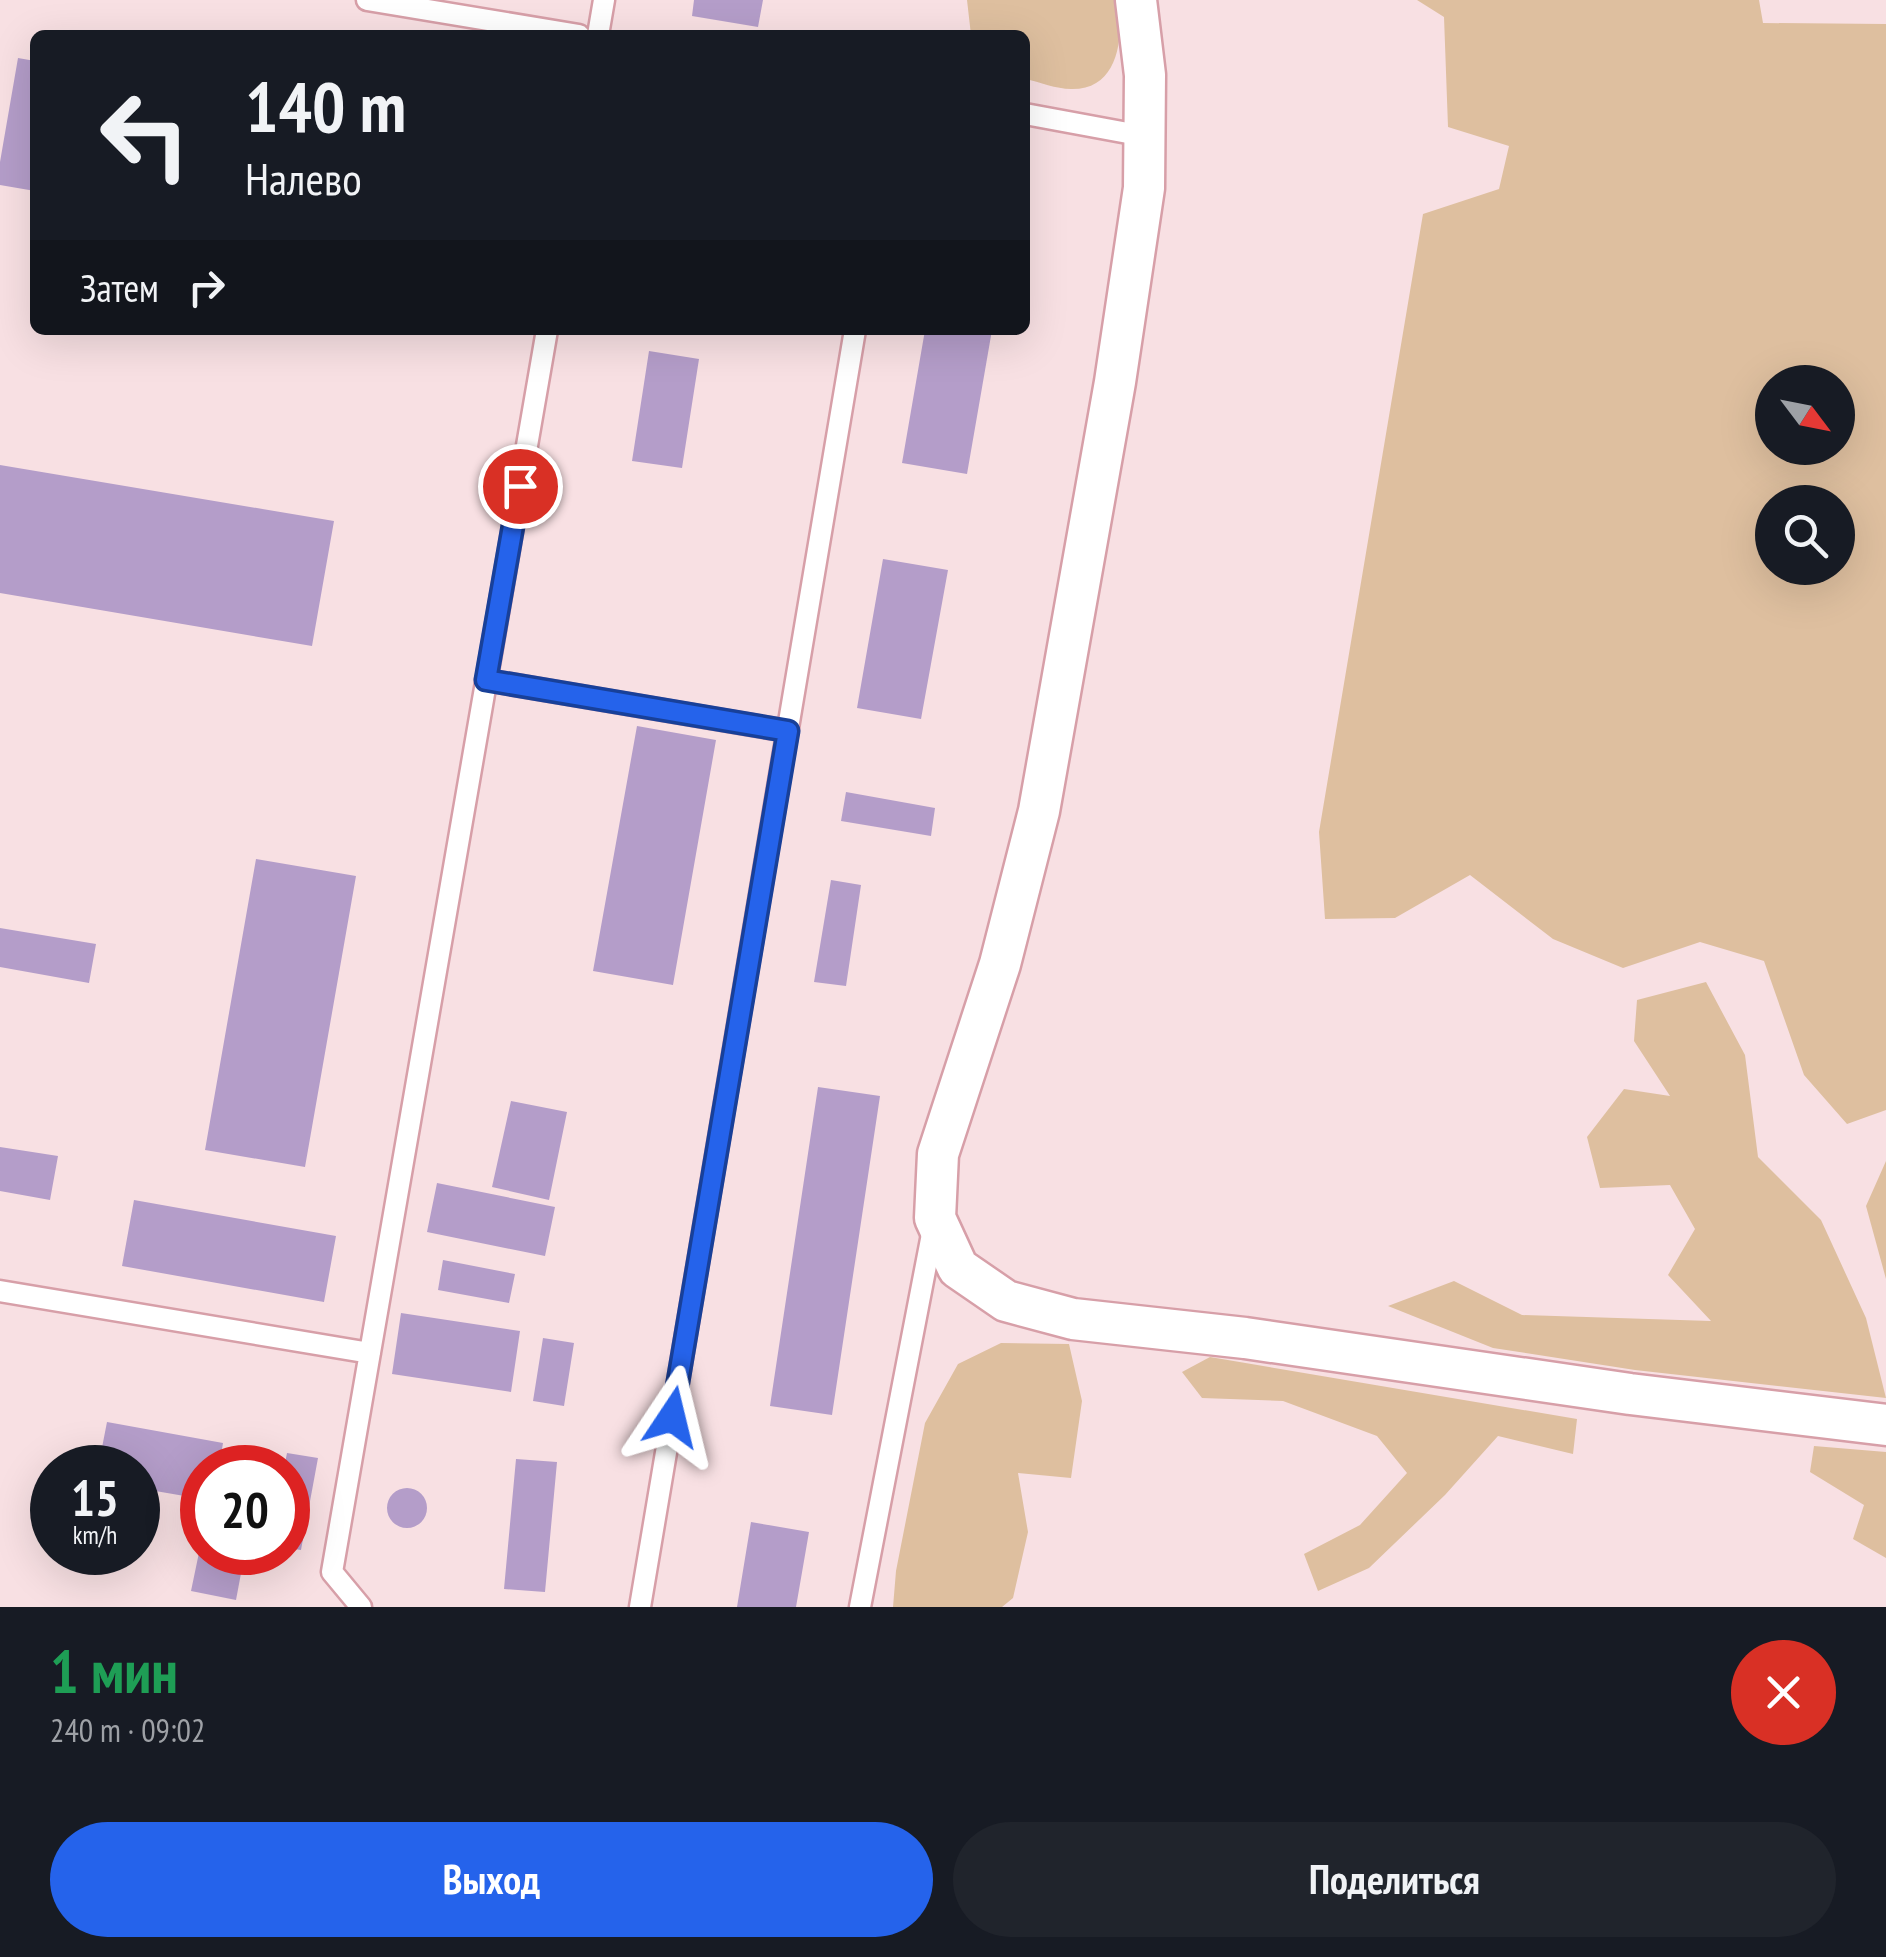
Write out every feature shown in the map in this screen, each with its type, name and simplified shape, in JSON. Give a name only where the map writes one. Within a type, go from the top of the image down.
[{"type":"street","points":[[1136,0],[1144,75],[1144,188],[1114,382],[1039,811],[1000,964],[938,1154],[936,1218],[958,1268],[1006,1301],[1073,1320],[1245,1338],[1630,1394],[1886,1425]]},
{"type":"lane","points":[[367,0],[549,30]]},
{"type":"lane","points":[[599,30],[604,0]]},
{"type":"lane","points":[[1030,115],[1144,136]]},
{"type":"lane","points":[[361,1607],[332,1572],[546,335]]},
{"type":"lane","points":[[640,1607],[854,335]]},
{"type":"lane","points":[[486,680],[788,731]]},
{"type":"lane","points":[[860,1607],[936,1218]]},
{"type":"lane","points":[[0,1291],[370,1353]]},
{"type":"shaded area","points":[[967,0],[1119,0],[1115,58],[1100,81],[1087,87],[1065,89],[1030,80],[1030,30],[970,30]]},
{"type":"shaded area","points":[[1417,0],[1759,0],[1763,23],[1886,24],[1886,1110],[1847,1124],[1804,1075],[1764,961],[1700,942],[1623,968],[1553,939],[1470,875],[1395,918],[1325,919],[1319,832],[1423,214],[1499,189],[1509,146],[1448,127],[1444,17]]},
{"type":"shaded area","points":[[1706,982],[1745,1055],[1758,1157],[1821,1220],[1866,1318],[1886,1398],[1635,1370],[1493,1348],[1388,1306],[1454,1281],[1522,1315],[1711,1321],[1668,1275],[1695,1229],[1670,1185],[1600,1188],[1587,1137],[1624,1089],[1670,1096],[1634,1041],[1637,1000]]},
{"type":"shaded area","points":[[1886,1161],[1886,1279],[1866,1206]]},
{"type":"shaded area","points":[[1001,1343],[1069,1344],[1082,1401],[1071,1478],[1018,1473],[1028,1532],[1013,1598],[1002,1607],[893,1607],[896,1571],[925,1423],[958,1364]]},
{"type":"shaded area","points":[[1210,1357],[1577,1419],[1573,1454],[1498,1436],[1445,1495],[1369,1568],[1318,1591],[1304,1554],[1360,1525],[1407,1473],[1377,1436],[1283,1401],[1202,1398],[1182,1372]]},
{"type":"shaded area","points":[[1814,1446],[1886,1452],[1886,1558],[1853,1539],[1864,1505],[1810,1472]]},
{"type":"building","points":[[694,0],[763,0],[758,27],[692,16]]},
{"type":"building","points":[[18,58],[30,60],[30,190],[0,185],[0,162]]},
{"type":"building","points":[[924,335],[991,335],[967,474],[902,463]]},
{"type":"building","points":[[649,351],[699,359],[682,468],[632,461]]},
{"type":"building","points":[[0,465],[334,521],[312,646],[0,593]]},
{"type":"building","points":[[883,559],[948,570],[921,719],[857,708]]},
{"type":"building","points":[[637,726],[716,740],[673,985],[593,971]]},
{"type":"building","points":[[846,792],[935,808],[931,836],[841,821]]},
{"type":"building","points":[[256,859],[356,876],[305,1167],[205,1150]]},
{"type":"building","points":[[831,880],[861,885],[846,986],[814,982]]},
{"type":"building","points":[[0,928],[96,944],[89,983],[0,967]]},
{"type":"building","points":[[818,1087],[880,1096],[832,1415],[770,1406]]},
{"type":"building","points":[[511,1101],[567,1112],[549,1200],[492,1187]]},
{"type":"building","points":[[0,1147],[58,1156],[50,1200],[0,1191]]},
{"type":"building","points":[[437,1183],[555,1207],[545,1256],[427,1232]]},
{"type":"building","points":[[134,1200],[336,1236],[324,1302],[122,1266]]},
{"type":"building","points":[[443,1260],[515,1274],[509,1303],[438,1290]]},
{"type":"building","points":[[401,1313],[520,1331],[511,1392],[392,1374]]},
{"type":"building","points":[[543,1338],[574,1343],[564,1406],[533,1401]]},
{"type":"building","points":[[107,1422],[223,1443],[180,1445],[180,1495],[160,1492],[160,1445],[102,1445]]},
{"type":"building","points":[[310,1457],[318,1458],[310,1501]]},
{"type":"building","points":[[516,1459],[557,1462],[545,1592],[504,1589]]},
{"type":"building","points":[[407,1488],[421,1494],[427,1508],[421,1522],[407,1528],[393,1522],[387,1508],[393,1494]]},
{"type":"building","points":[[751,1522],[809,1532],[796,1607],[737,1607]]},
{"type":"building","points":[[194,1575],[241,1575],[236,1600],[191,1591]]},
{"type":"route","points":[[520,486],[486,680],[788,731],[672,1417]]}]
